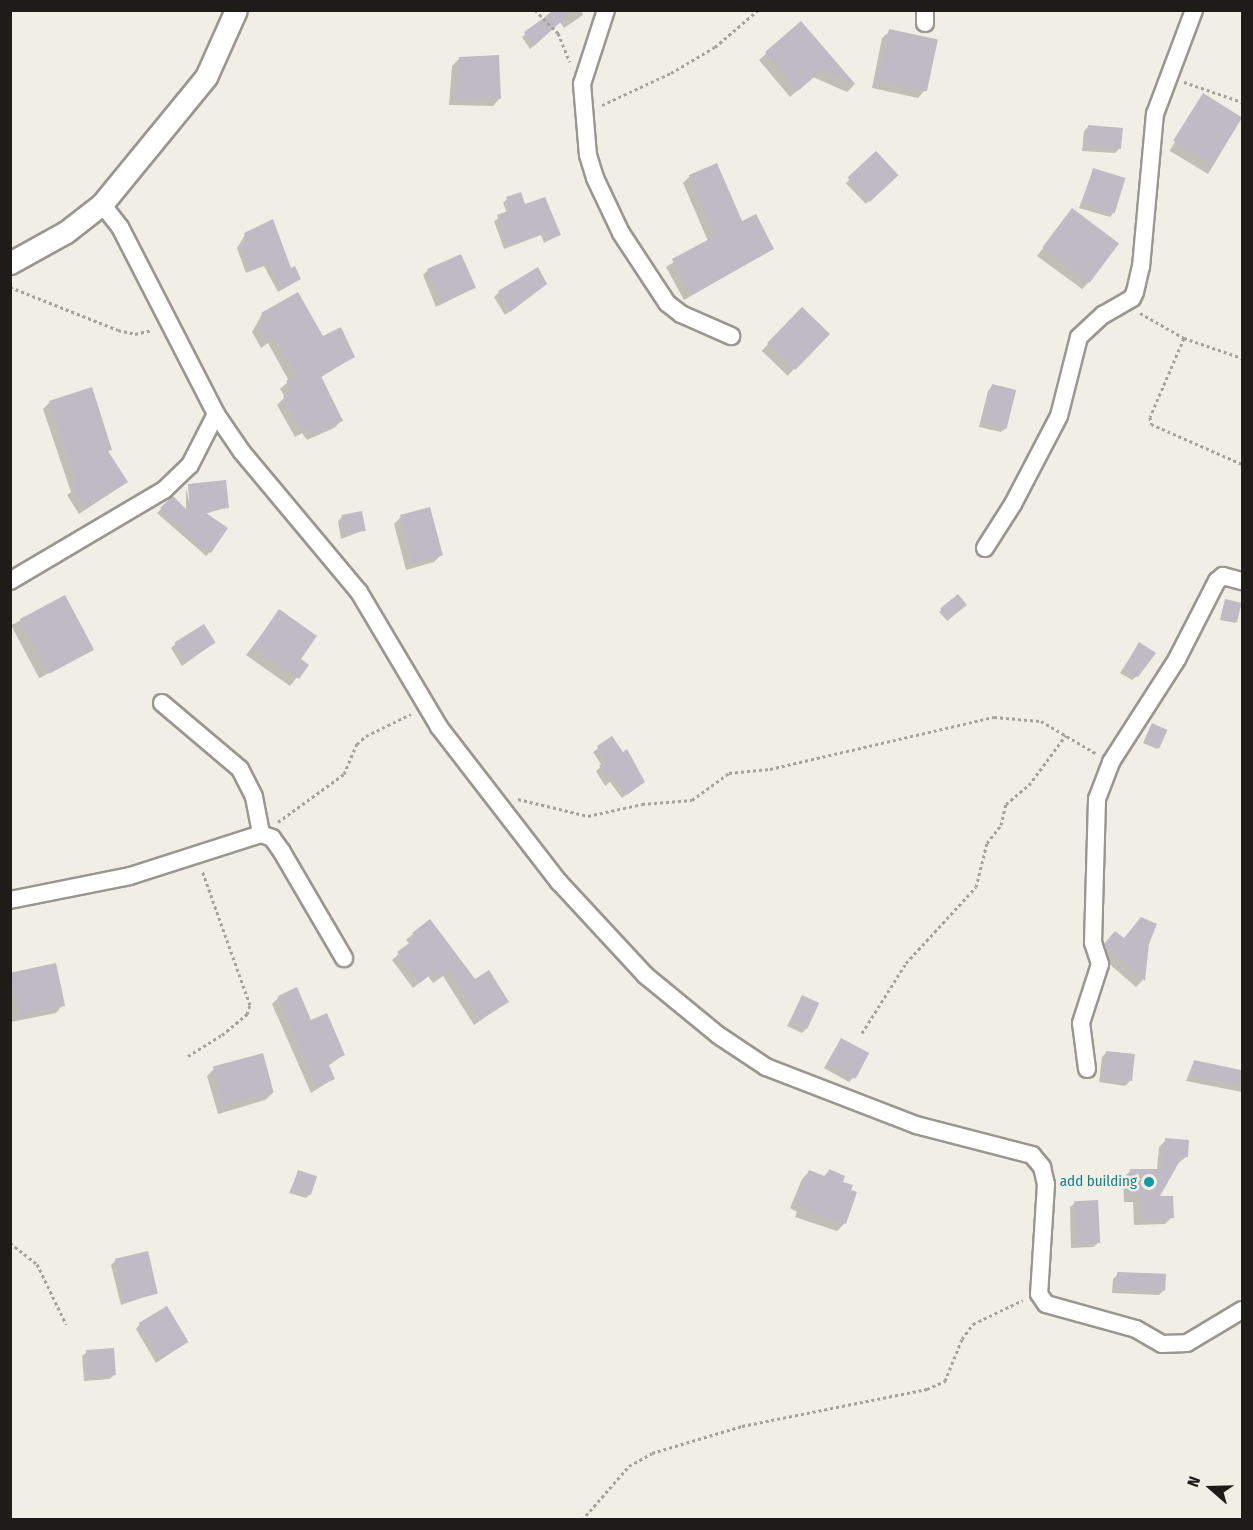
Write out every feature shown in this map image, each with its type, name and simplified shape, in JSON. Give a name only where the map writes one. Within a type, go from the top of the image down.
[{"type":"street","points":[[10,263],[66,232],[102,204],[206,77],[236,10]]},
{"type":"street","points":[[606,10],[582,84],[583,114],[595,178],[640,265],[667,303],[681,314],[731,336]]},
{"type":"street","points":[[985,548],[1013,504],[1059,416],[1079,337],[1103,315],[1132,298],[1141,267],[1155,114],[1194,10]]},
{"type":"street","points":[[102,204],[120,227],[216,414],[276,494],[358,592],[439,727],[601,931],[645,975],[718,1035],[766,1067],[916,1125],[1032,1155],[1042,1167],[1046,1184],[1039,1294],[1046,1304],[1136,1329],[1162,1344],[1187,1343],[1242,1310]]},
{"type":"street","points":[[10,581],[164,490],[190,465],[216,414]]},
{"type":"street","points":[[1087,1069],[1081,1023],[1100,964],[1093,943],[1095,807],[1111,762],[1177,659],[1217,581],[1223,576],[1242,581]]},
{"type":"street","points":[[162,703],[240,769],[254,797],[261,834]]},
{"type":"street","points":[[10,900],[130,876],[261,834],[272,838],[282,852],[345,958]]},
{"type":"path","points":[[535,10],[558,33],[582,84]]},
{"type":"path","points":[[583,114],[671,73],[715,48],[758,10]]},
{"type":"path","points":[[1168,76],[1242,102]]},
{"type":"path","points":[[10,287],[118,330],[135,334],[169,322]]},
{"type":"path","points":[[1132,298],[1140,312],[1184,338],[1242,358]]},
{"type":"path","points":[[1184,338],[1150,417],[1151,424],[1242,464]]},
{"type":"path","points":[[261,834],[344,774],[357,744],[366,736],[429,707]]},
{"type":"path","points":[[490,791],[588,816],[642,804],[692,800],[729,773],[770,768],[994,717],[1029,717],[1066,735],[1111,762]]},
{"type":"path","points":[[862,1033],[906,963],[976,887],[987,843],[1001,825],[1006,804],[1024,791],[1066,735]]},
{"type":"path","points":[[188,1056],[222,1035],[247,1014],[250,1005],[197,854]]},
{"type":"path","points":[[10,1243],[37,1264],[66,1324]]},
{"type":"path","points":[[582,1520],[629,1466],[652,1453],[741,1426],[927,1389],[945,1381],[962,1339],[973,1324],[1039,1294]]},
{"type":"building","points":[[555,10],[574,10],[534,46],[524,32]]},
{"type":"building","points":[[801,21],[856,85],[822,70],[798,91],[765,52]]},
{"type":"building","points":[[889,29],[938,39],[927,91],[878,81]]},
{"type":"building","points":[[499,55],[501,99],[456,98],[459,57]]},
{"type":"building","points":[[1203,93],[1242,117],[1212,165],[1173,140]]},
{"type":"building","points":[[1088,125],[1123,128],[1121,149],[1086,146]]},
{"type":"building","points":[[876,151],[899,175],[870,202],[847,178]]},
{"type":"building","points":[[717,163],[742,221],[756,214],[774,249],[691,295],[672,259],[715,236],[689,175]]},
{"type":"building","points":[[1093,168],[1126,178],[1115,213],[1082,203]]},
{"type":"building","points":[[521,192],[525,204],[545,197],[561,235],[548,240],[545,232],[508,246],[497,215],[511,210],[506,197]]},
{"type":"building","points":[[1072,208],[1119,244],[1090,283],[1043,247]]},
{"type":"building","points":[[273,219],[291,268],[295,266],[301,279],[283,289],[268,263],[251,270],[240,243],[247,241],[244,233]]},
{"type":"building","points":[[461,254],[476,288],[442,303],[427,269]]},
{"type":"building","points":[[538,267],[547,284],[510,312],[498,291]]},
{"type":"building","points":[[298,292],[323,336],[341,327],[355,357],[321,376],[343,421],[314,434],[310,427],[303,431],[283,396],[292,391],[286,381],[297,375],[275,338],[268,342],[258,324],[265,320],[261,313]]},
{"type":"building","points":[[802,307],[830,334],[795,370],[767,343]]},
{"type":"building","points":[[992,384],[1016,390],[1007,429],[982,423]]},
{"type":"building","points":[[92,387],[112,450],[108,451],[128,482],[86,509],[73,488],[77,485],[49,401]]},
{"type":"building","points":[[226,480],[229,508],[203,511],[228,528],[211,553],[196,543],[160,508],[173,496],[190,513],[188,484]]},
{"type":"building","points":[[430,507],[443,555],[413,563],[400,515]]},
{"type":"building","points":[[362,511],[366,531],[345,535],[341,515]]},
{"type":"building","points":[[958,594],[967,605],[949,619],[940,608]]},
{"type":"building","points":[[65,595],[94,650],[49,674],[20,619]]},
{"type":"building","points":[[1225,599],[1242,603],[1237,622],[1221,618]]},
{"type":"building","points":[[279,609],[317,636],[301,659],[309,665],[299,679],[253,647]]},
{"type":"building","points":[[204,624],[216,643],[186,661],[174,643]]},
{"type":"building","points":[[1139,642],[1156,653],[1138,677],[1124,668]]},
{"type":"building","points":[[1152,723],[1168,730],[1159,748],[1144,741]]},
{"type":"building","points":[[612,736],[623,752],[627,749],[645,782],[627,795],[616,779],[611,782],[599,766],[606,761],[597,746]]},
{"type":"building","points":[[1141,917],[1157,924],[1149,944],[1145,981],[1104,944],[1115,931],[1124,938]]},
{"type":"building","points":[[430,919],[475,979],[489,970],[509,1002],[480,1020],[450,971],[440,978],[435,971],[420,983],[397,952],[416,938],[412,933]]},
{"type":"building","points":[[56,963],[65,1006],[19,1016],[10,973]]},
{"type":"building","points":[[297,987],[311,1020],[327,1013],[345,1055],[328,1063],[335,1079],[317,1087],[278,996]]},
{"type":"building","points":[[802,995],[819,1003],[807,1028],[790,1020]]},
{"type":"building","points":[[841,1038],[869,1053],[856,1079],[827,1064]]},
{"type":"building","points":[[1106,1051],[1135,1054],[1132,1081],[1103,1078]]},
{"type":"building","points":[[263,1053],[274,1093],[223,1106],[213,1066]]},
{"type":"building","points":[[1194,1060],[1242,1070],[1239,1086],[1191,1076]]},
{"type":"building","name":"add building","points":[[1165,1138],[1189,1140],[1188,1157],[1182,1157],[1160,1196],[1173,1196],[1174,1218],[1140,1219],[1140,1196],[1130,1196],[1130,1169],[1163,1169]]},
{"type":"building","points":[[829,1169],[845,1176],[843,1182],[853,1185],[851,1190],[857,1192],[846,1224],[801,1209],[803,1205],[796,1201],[809,1170],[827,1177]]},
{"type":"building","points":[[298,1170],[317,1176],[311,1195],[292,1189]]},
{"type":"building","name":"add building","points":[[1098,1200],[1100,1243],[1076,1244],[1074,1201]]},
{"type":"building","points":[[148,1251],[158,1294],[125,1302],[115,1259]]},
{"type":"building","points":[[1117,1272],[1166,1274],[1165,1291],[1116,1289]]},
{"type":"building","points":[[167,1306],[189,1342],[160,1359],[139,1323]]},
{"type":"building","points":[[114,1348],[116,1375],[88,1377],[86,1350]]},
{"type":"place","name":"add building","points":[[1149,1182]]}]
